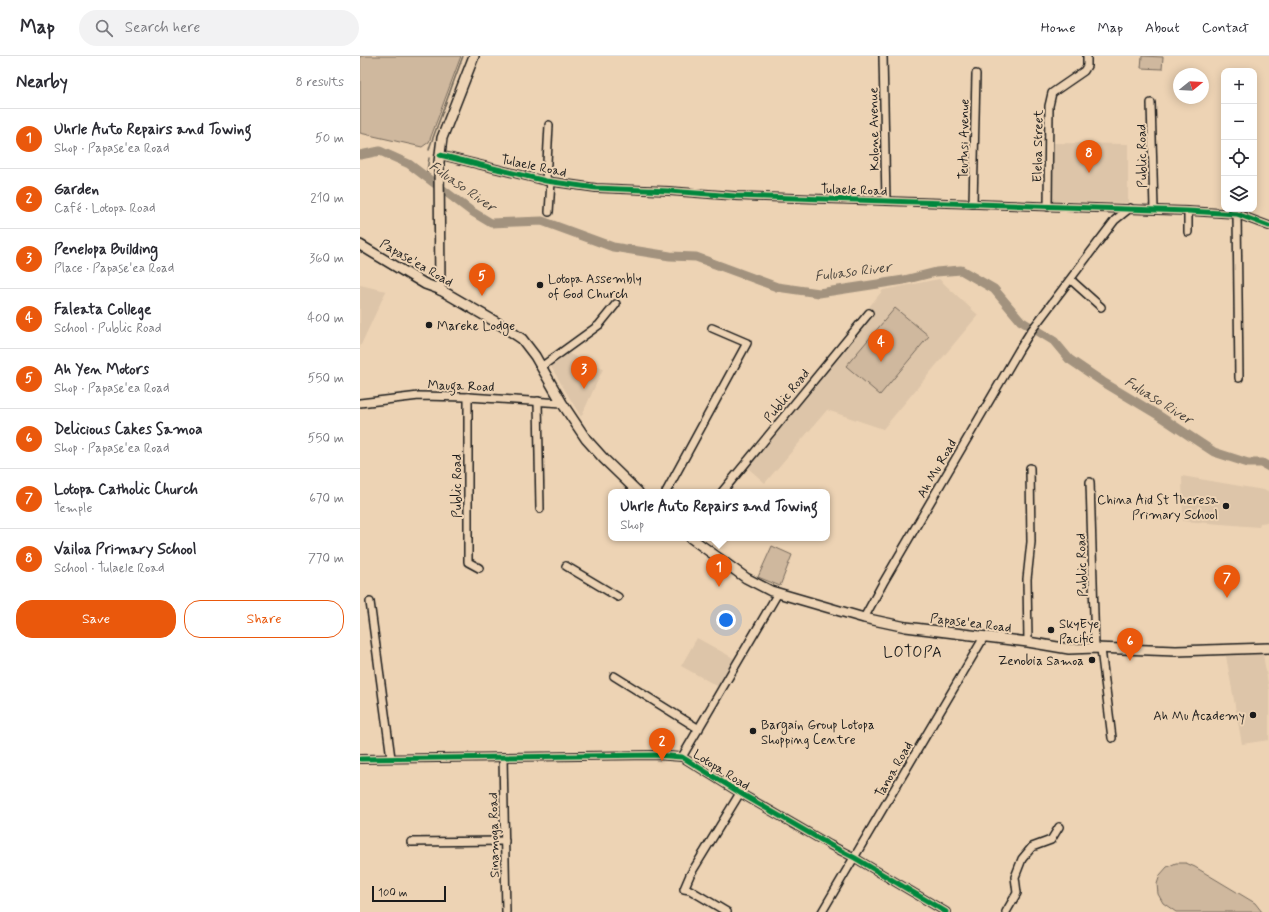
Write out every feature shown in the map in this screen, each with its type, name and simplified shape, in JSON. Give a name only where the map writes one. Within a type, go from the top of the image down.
[{"type":"main road","points":[[440,290],[438,172],[442,138],[474,56]]},
{"type":"main road","name":"Papase'ea Road","points":[[360,245],[426,284],[440,290],[512,331],[529,347],[562,403],[586,439],[635,489]]},
{"type":"main road","name":"Papase'ea Road","points":[[695,541],[746,578],[762,587],[864,618],[906,627],[1028,642],[1069,649],[1176,651],[1269,648]]},
{"type":"street","name":"Kolone Avenue","points":[[883,56],[886,201]]},
{"type":"street","name":"Eleloa Street","points":[[1048,207],[1049,106],[1052,93],[1084,71],[1087,66],[1087,56]]},
{"type":"street","name":"Teutusi Avenue","points":[[973,204],[976,74]]},
{"type":"street","name":"Public Road","points":[[1151,103],[1154,209]]},
{"type":"street","points":[[548,212],[549,125]]},
{"type":"street","name":"Tulaele Road","points":[[440,155],[548,181],[596,188],[735,196],[1048,207],[1154,209],[1237,214],[1269,226]]},
{"type":"street","points":[[1101,308],[1071,280],[1115,220],[1130,208]]},
{"type":"street","points":[[1188,211],[1188,232]]},
{"type":"street","points":[[1237,214],[1239,378]]},
{"type":"street","name":"Ah Mu Road","points":[[864,618],[1019,350],[1071,280]]},
{"type":"street","points":[[541,367],[599,325],[616,304]]},
{"type":"street","name":"Public Road","points":[[724,489],[869,313]]},
{"type":"street","points":[[668,489],[747,343],[712,328]]},
{"type":"street","name":"Mauga Road","points":[[360,404],[419,396],[468,397],[562,403]]},
{"type":"street","name":"Public Road","points":[[468,397],[468,562],[479,568]]},
{"type":"street","points":[[538,401],[540,509]]},
{"type":"street","points":[[1028,642],[1027,579],[1031,542],[1030,468]]},
{"type":"street","name":"Public Road","points":[[1090,482],[1098,649],[1112,738]]},
{"type":"street","points":[[566,566],[618,597]]},
{"type":"street","points":[[682,757],[778,593]]},
{"type":"street","points":[[370,602],[391,758]]},
{"type":"street","name":"Tanoa Road","points":[[822,912],[984,637]]},
{"type":"street","points":[[614,676],[699,729]]},
{"type":"street","name":"Lotopa Road","points":[[360,759],[655,755],[682,757],[740,793],[855,858],[946,912]]},
{"type":"street","name":"Sinamoga Road","points":[[503,757],[506,912]]},
{"type":"street","points":[[727,912],[690,890],[684,889],[690,875],[740,793]]},
{"type":"street","points":[[1006,912],[1017,892],[1015,876],[1022,859],[1032,847],[1051,840],[1059,827]]},
{"type":"street","points":[[411,842],[505,841]]},
{"type":"shaded area","points":[[360,56],[461,56],[429,142],[422,147],[360,133]]},
{"type":"shaded area","points":[[1142,56],[1163,57],[1162,69],[1141,68]]},
{"type":"shaded area","points":[[1051,143],[1128,144],[1128,203],[1050,201]]},
{"type":"shaded area","points":[[939,279],[978,315],[883,429],[827,410],[765,483],[741,462],[883,290]]},
{"type":"shaded area","points":[[360,285],[386,291],[360,347]]},
{"type":"shaded area","points":[[895,308],[929,336],[880,395],[846,366]]},
{"type":"shaded area","points":[[567,353],[603,369],[581,417],[550,365]]},
{"type":"shaded area","name":"China Aid St Theresa Primary School","points":[[1182,476],[1269,491],[1269,522],[1260,523],[1259,527],[1183,521]]},
{"type":"shaded area","points":[[772,546],[792,555],[780,586],[758,577]]},
{"type":"shaded area","points":[[697,638],[735,659],[719,687],[681,666]]},
{"type":"shaded area","name":"Ah Mu Academy","points":[[1263,654],[1269,690],[1269,740],[1242,744],[1226,656]]},
{"type":"shaded area","points":[[1176,863],[1186,863],[1195,867],[1255,903],[1262,912],[1176,912],[1163,903],[1158,894],[1157,884],[1160,875],[1167,867]]},
{"type":"waterway","points":[[429,150],[463,56]]},
{"type":"waterway","name":"Fuluaso River","points":[[360,155],[380,151],[409,164],[471,211],[491,223],[542,221],[613,247],[670,256],[696,257],[777,287],[819,293],[904,280],[936,272],[961,270],[994,289],[1021,321],[1054,341],[1069,359],[1103,382],[1158,415],[1214,452],[1248,463],[1262,463],[1269,467]]},
{"type":"waterway","points":[[426,178],[429,158]]},
{"type":"cycle path","points":[[440,155],[546,181],[596,188],[735,196],[1188,211],[1237,214],[1269,226]]},
{"type":"cycle path","points":[[360,759],[655,755],[682,757],[740,793],[855,858],[946,912]]},
{"type":"place","name":"Vailoa Primary School","points":[[1089,173]]},
{"type":"place","name":"Lotopa Assembly of God Church","points":[[540,285]]},
{"type":"place","name":"Ah Yen Motors","points":[[482,296]]},
{"type":"place","name":"Mareke Lodge","points":[[429,325]]},
{"type":"place","name":"Faleata College","points":[[881,362]]},
{"type":"place","name":"Penelopa Building","points":[[584,389]]},
{"type":"place","name":"China Aid St Theresa Primary School","points":[[1226,506]]},
{"type":"place","name":"Uhrle Auto Repairs and Towing","points":[[719,587]]},
{"type":"place","name":"Lotopa Catholic Church","points":[[1227,598]]},
{"type":"place","name":"SkyEye Pacific","points":[[1051,630]]},
{"type":"place","name":"Zenobia Samoa","points":[[1092,660]]},
{"type":"place","name":"Delicious Cakes Samoa","points":[[1130,661]]},
{"type":"place","name":"Ah Mu Academy","points":[[1253,715]]},
{"type":"place","name":"Bargain Group Lotopa Shopping Centre","points":[[753,731]]},
{"type":"place","name":"Garden","points":[[662,761]]},
{"type":"district","name":"LOTOPA","points":[[913,652]]}]
